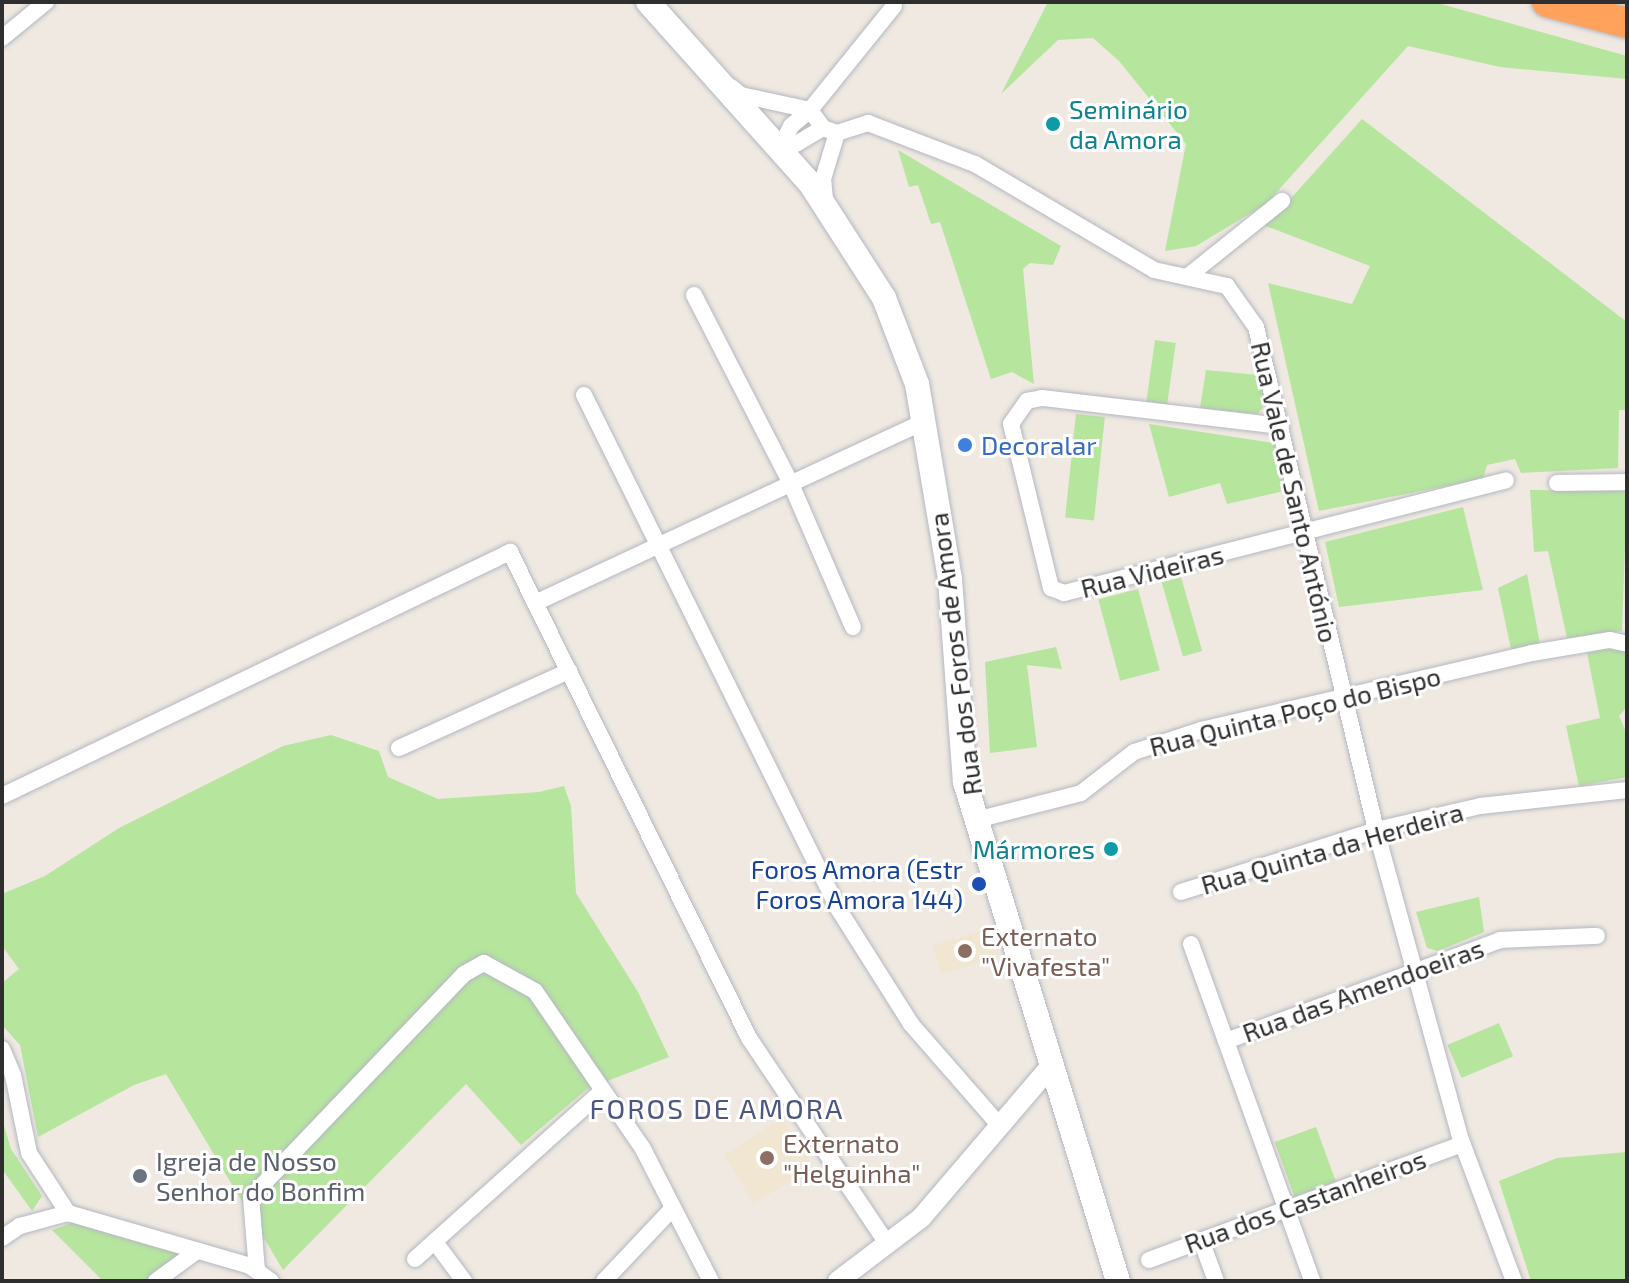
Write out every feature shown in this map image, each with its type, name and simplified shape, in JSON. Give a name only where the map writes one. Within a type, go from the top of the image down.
[{"type":"highway","points":[[1547,2],[1627,23]]},
{"type":"main road","name":"Rua dos Foros de Amora","points":[[648,2],[779,146],[825,205],[884,298],[917,384],[950,579],[965,782],[1118,1281]]},
{"type":"street","points":[[2,38],[46,2]]},
{"type":"street","points":[[779,146],[791,126],[810,110],[894,6]]},
{"type":"street","points":[[711,73],[741,95],[810,110],[830,130],[823,179],[825,205]]},
{"type":"street","name":"Rua Vale de Santo António","points":[[779,146],[830,130],[868,123],[906,134],[975,164],[1154,270],[1227,286],[1256,327],[1376,830],[1462,1144],[1514,1281]]},
{"type":"street","points":[[1187,277],[1282,201]]},
{"type":"street","points":[[694,295],[791,484],[853,627]]},
{"type":"street","points":[[584,395],[839,910],[911,1024],[999,1125]]},
{"type":"street","name":"Rua Videiras","points":[[1281,426],[1042,398],[1027,401],[1011,424],[1051,588],[1064,593],[1506,480]]},
{"type":"street","points":[[535,603],[924,422]]},
{"type":"street","points":[[1557,483],[1627,482]]},
{"type":"street","points":[[2,796],[510,552],[749,1038],[887,1243]]},
{"type":"street","name":"Rua Quinta Poço do Bispo","points":[[976,820],[1081,793],[1134,752],[1342,696],[1532,653],[1610,640],[1627,644]]},
{"type":"street","points":[[399,748],[569,671]]},
{"type":"street","name":"Rua Quinta da Herdeira","points":[[1181,892],[1376,830],[1480,806],[1627,790]]},
{"type":"street","name":"Rua das Amendoeiras","points":[[1226,1041],[1416,968],[1500,940],[1597,936]]},
{"type":"street","points":[[1191,944],[1312,1281]]},
{"type":"street","points":[[2,1238],[62,1213],[197,1251],[264,1276],[251,1197],[464,974],[484,963],[535,991],[601,1092],[642,1147],[711,1281]]},
{"type":"street","points":[[2,1049],[29,1153],[62,1213]]},
{"type":"street","points":[[838,1281],[921,1218],[1051,1066]]},
{"type":"street","points":[[415,1259],[601,1092]]},
{"type":"street","name":"Rua dos Castanheiros","points":[[1149,1260],[1285,1207],[1462,1144]]},
{"type":"street","points":[[604,1281],[673,1208]]},
{"type":"street","points":[[1201,1240],[1216,1281]]},
{"type":"street","points":[[435,1242],[464,1281]]},
{"type":"street","points":[[156,1281],[197,1251]]},
{"type":"shaded area","name":"Externato \"Vivafesta\"","points":[[989,928],[998,957],[941,974],[933,945]]},
{"type":"shaded area","name":"Externato \"Helguinha\"","points":[[783,1118],[813,1166],[754,1203],[724,1155]]},
{"type":"green space","points":[[1048,2],[1434,2],[1627,56],[1627,79],[1500,67],[1408,46],[1266,204],[1196,246],[1165,251],[1186,144],[1119,61],[1093,38],[1058,40],[1001,94]]},
{"type":"green space","points":[[1362,119],[1627,322],[1627,410],[1619,410],[1618,468],[1521,473],[1515,459],[1487,465],[1483,479],[1319,511],[1268,283],[1352,304],[1370,266],[1258,223],[1285,205]]},
{"type":"green space","points":[[898,150],[1061,246],[1053,265],[1030,263],[1023,269],[1034,384],[1012,372],[991,379],[940,222],[931,224],[918,185],[909,187]]},
{"type":"green space","points":[[1155,340],[1176,343],[1167,404],[1146,401]]},
{"type":"green space","points":[[1206,370],[1258,375],[1267,394],[1262,409],[1257,414],[1200,408]]},
{"type":"green space","points":[[1076,414],[1105,417],[1094,520],[1065,517]]},
{"type":"green space","points":[[1149,424],[1274,443],[1288,490],[1227,504],[1220,483],[1169,497]]},
{"type":"green space","points":[[1530,490],[1627,491],[1622,631],[1567,638],[1548,551],[1534,552]]},
{"type":"green space","points":[[1463,507],[1483,590],[1339,607],[1325,542]]},
{"type":"green space","points":[[1527,574],[1540,644],[1511,649],[1498,588]]},
{"type":"green space","points":[[1181,577],[1202,651],[1183,657],[1162,583]]},
{"type":"green space","points":[[1138,589],[1160,670],[1120,681],[1098,600]]},
{"type":"green space","points":[[1056,647],[1062,669],[1027,665],[1037,747],[990,753],[985,662]]},
{"type":"green space","points":[[1605,649],[1627,651],[1627,707],[1619,716],[1627,734],[1627,777],[1579,786],[1566,726],[1600,718],[1587,653]]},
{"type":"green space","points":[[331,735],[379,751],[388,777],[438,799],[539,792],[564,786],[571,806],[576,893],[638,992],[669,1057],[587,1089],[521,1145],[466,1084],[283,1270],[166,1074],[134,1085],[38,1137],[20,1045],[2,1025],[2,983],[19,969],[2,946],[2,894],[45,876],[119,828],[283,746]]},
{"type":"green space","points":[[1479,897],[1484,932],[1438,951],[1427,948],[1416,912]]},
{"type":"green space","points":[[1499,1023],[1513,1056],[1462,1078],[1447,1045]]},
{"type":"green space","points":[[2,1119],[11,1149],[42,1196],[32,1211],[2,1169]]},
{"type":"green space","points":[[1316,1127],[1336,1182],[1294,1197],[1275,1142]]},
{"type":"green space","points":[[1627,1152],[1627,1281],[1531,1281],[1499,1181],[1557,1158]]},
{"type":"green space","points":[[74,1222],[197,1251],[156,1281],[103,1281],[52,1230]]},
{"type":"place","name":"Seminário da Amora","points":[[1053,124]]},
{"type":"place","name":"Decoralar","points":[[965,445]]},
{"type":"place","name":"Mármores","points":[[1111,849]]},
{"type":"place","name":"Foros Amora (Estr Foros Amora 144)","points":[[979,884]]},
{"type":"place","name":"Externato \"Vivafesta\"","points":[[965,951]]},
{"type":"place","name":"Externato \"Helguinha\"","points":[[767,1158]]},
{"type":"place","name":"Igreja de Nosso Senhor do Bonfim","points":[[140,1176]]},
{"type":"district","name":"FOROS DE AMORA","points":[[717,1108]]}]
